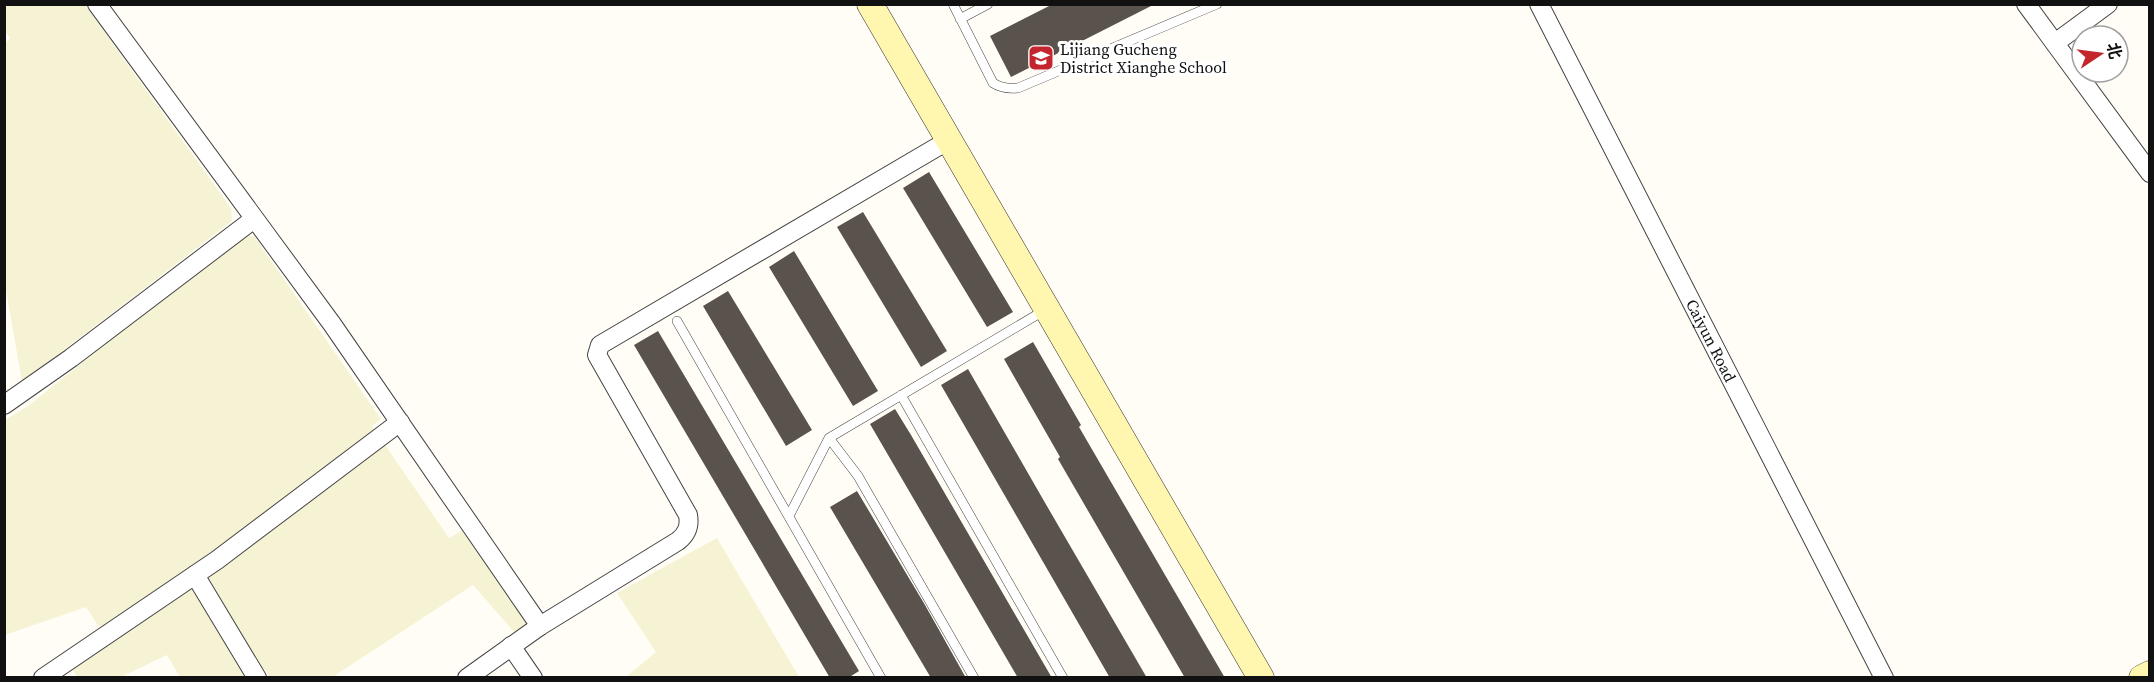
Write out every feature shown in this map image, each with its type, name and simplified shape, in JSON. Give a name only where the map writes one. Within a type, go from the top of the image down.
[{"type":"street","points":[[97,4],[332,324],[540,626]]},
{"type":"street","points":[[870,4],[1261,678]]},
{"type":"street","name":"Caiyun Road","points":[[1539,4],[1884,678]]},
{"type":"street","points":[[2026,4],[2150,173]]},
{"type":"street","points":[[2055,43],[2108,4]]},
{"type":"street","points":[[467,678],[540,626],[678,541],[687,532],[689,525],[685,510],[597,355],[600,345],[949,140]]},
{"type":"street","points":[[4,405],[71,358],[255,219]]},
{"type":"street","points":[[43,678],[195,575],[400,422]]},
{"type":"street","points":[[195,575],[257,678]]},
{"type":"street","points":[[511,646],[533,678]]},
{"type":"street","points":[[2142,678],[2150,674]]},
{"type":"lane","points":[[953,4],[993,83],[1011,89],[1217,4]]},
{"type":"lane","points":[[960,19],[988,4]]},
{"type":"lane","points":[[789,516],[829,438],[1047,309]]},
{"type":"lane","points":[[677,321],[881,678]]},
{"type":"lane","points":[[901,395],[1063,678]]},
{"type":"lane","points":[[829,438],[858,476],[974,678]]},
{"type":"shaded area","points":[[4,5],[85,5],[231,208],[232,221],[22,382],[5,284],[4,45],[10,38],[5,31]]},
{"type":"shaded area","points":[[254,236],[381,419],[372,426],[449,538],[463,530],[528,623],[515,633],[473,585],[331,678],[270,677],[265,670],[252,677],[180,677],[167,655],[121,677],[77,677],[71,666],[108,641],[86,607],[5,635],[5,420],[28,406],[240,237]]},
{"type":"shaded area","points":[[717,538],[799,677],[626,677],[656,652],[617,593]]},
{"type":"building","points":[[1053,4],[1155,4],[1011,77],[990,36]]},
{"type":"building","points":[[929,172],[1013,312],[987,327],[903,188]]},
{"type":"building","points":[[863,212],[947,351],[921,367],[837,227]]},
{"type":"building","points":[[794,251],[878,391],[853,406],[769,267]]},
{"type":"building","points":[[728,291],[812,430],[786,446],[703,306]]},
{"type":"building","points":[[658,331],[859,671],[848,678],[830,678],[634,345]]},
{"type":"building","points":[[1033,342],[1081,425],[1079,427],[1225,678],[1185,678],[1058,459],[1060,457],[1004,359]]},
{"type":"building","points":[[968,369],[1147,678],[1110,678],[941,385]]},
{"type":"building","points":[[895,409],[1052,678],[1018,678],[870,424]]},
{"type":"building","points":[[857,491],[966,678],[931,678],[830,507]]},
{"type":"place","name":"Lijiang Gucheng District Xianghe School","points":[[1041,58]]}]
